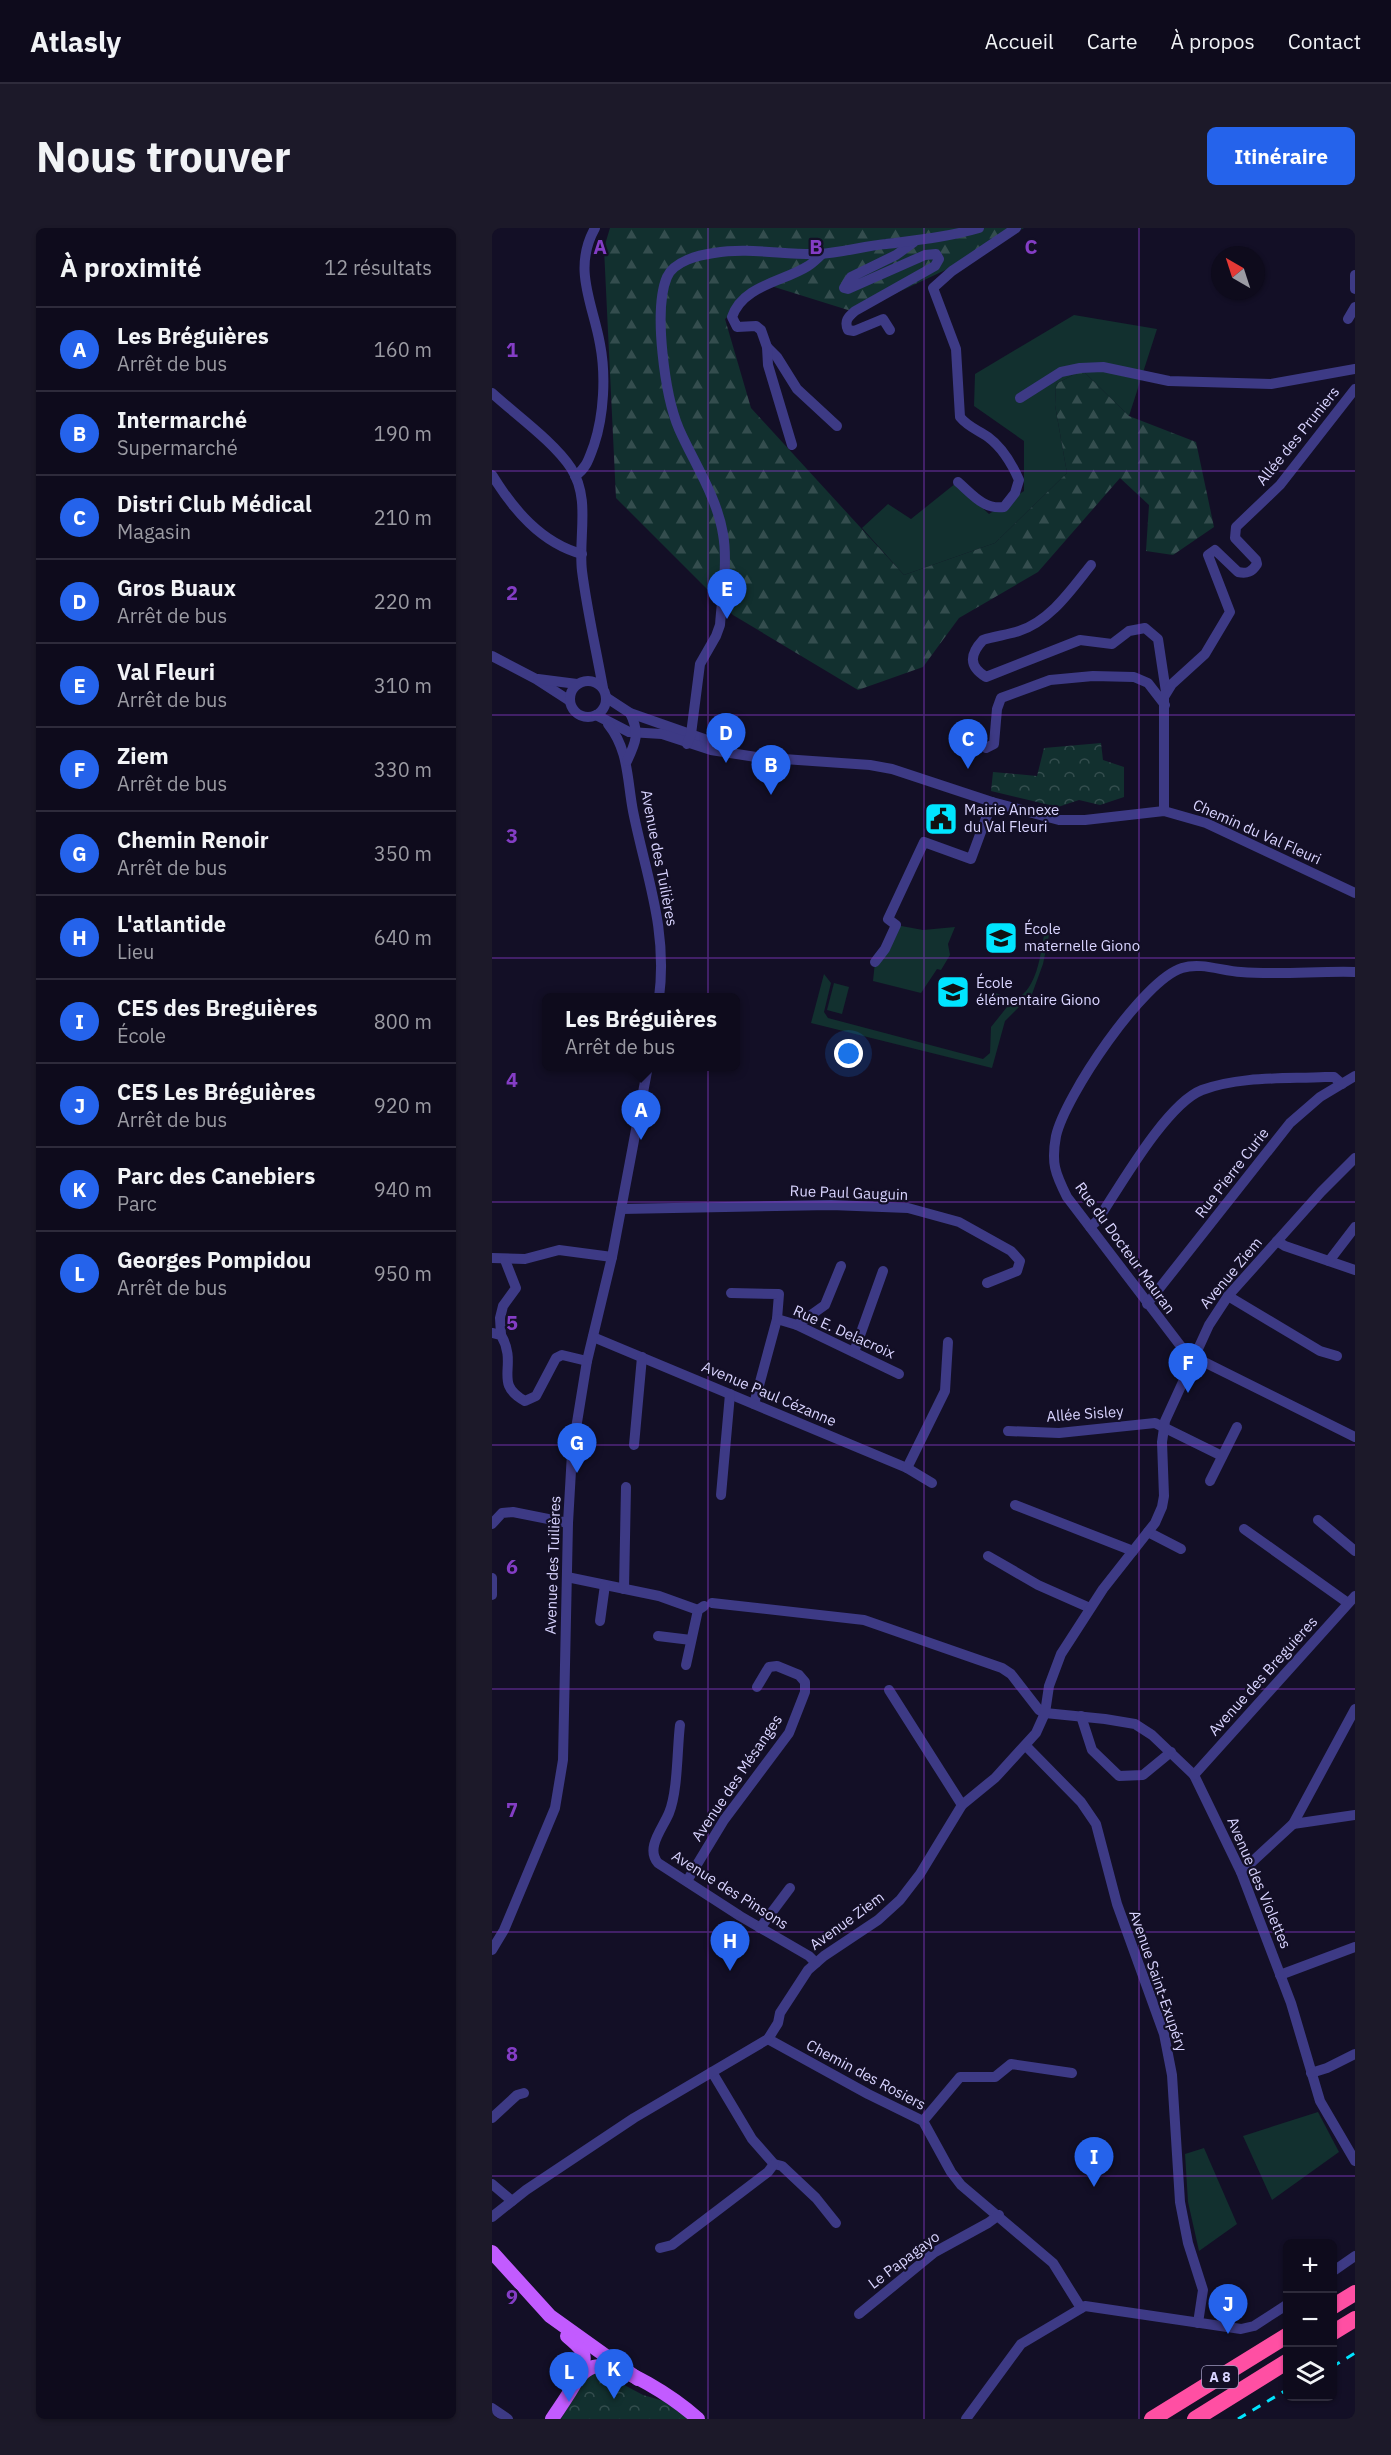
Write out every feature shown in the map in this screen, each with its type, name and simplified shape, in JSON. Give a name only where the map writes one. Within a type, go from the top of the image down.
[{"type":"highway","points":[[1337,2304],[1355,2293]]},
{"type":"highway","points":[[1337,2330],[1355,2319]]},
{"type":"highway","name":"A 8","points":[[1152,2419],[1283,2337]]},
{"type":"highway","name":"A 8","points":[[1195,2419],[1283,2364]]},
{"type":"main road","points":[[492,2252],[582,2351],[584,2360],[578,2378]]},
{"type":"main road","points":[[550,2316],[638,2379]]},
{"type":"main road","points":[[552,2419],[585,2370],[602,2366],[638,2379],[664,2392],[698,2419]]},
{"type":"street","points":[[575,476],[586,466],[598,432],[601,415],[601,348],[585,286],[587,248],[595,228]]},
{"type":"street","points":[[689,739],[700,664],[720,625],[724,547],[719,520],[703,477],[680,429],[666,382],[662,321],[667,276],[676,266],[714,253],[737,251],[822,254],[848,252],[884,244],[947,237],[980,228]]},
{"type":"street","points":[[958,482],[981,502],[993,508],[1004,507],[1015,493],[1019,480],[1009,459],[990,438],[965,423],[960,417],[956,349],[933,288],[952,270],[1016,228]]},
{"type":"street","points":[[890,330],[883,319],[854,331],[848,330],[847,318],[855,311],[935,266],[939,259],[936,254],[925,255],[848,289],[844,288],[844,284],[851,277],[896,255],[914,242]]},
{"type":"street","points":[[792,446],[768,365],[767,347],[761,330],[756,326],[737,327],[732,317],[734,310],[768,282],[808,266],[822,254]]},
{"type":"street","points":[[1355,275],[1355,289]]},
{"type":"street","points":[[1348,319],[1355,307]]},
{"type":"street","points":[[767,347],[777,357],[797,389],[837,426]]},
{"type":"street","name":"Allée des Pruniers","points":[[1020,398],[1061,372],[1080,368],[1103,367],[1169,381],[1271,384],[1355,369]]},
{"type":"street","name":"Allée des Pruniers","points":[[1166,692],[1205,654],[1230,612],[1208,555],[1215,550],[1238,572],[1248,573],[1253,570],[1257,564],[1256,560],[1235,538],[1236,527],[1280,485],[1355,389]]},
{"type":"street","points":[[492,393],[559,454],[575,476],[583,501],[582,570],[605,693],[601,718],[578,714],[570,701],[536,679],[492,656]]},
{"type":"street","points":[[492,475],[518,513],[556,543],[582,555]]},
{"type":"street","points":[[1091,566],[1061,602],[1033,626],[983,640],[972,655],[971,662],[978,672],[986,677],[1080,640],[1112,644],[1129,631],[1144,628],[1158,639],[1166,692],[1164,697],[1164,811]]},
{"type":"street","points":[[570,701],[570,694],[594,668],[597,658]]},
{"type":"street","points":[[986,748],[994,744],[997,709],[1001,698],[1050,680],[1093,676],[1134,677],[1148,683],[1165,705]]},
{"type":"street","points":[[536,679],[596,682],[605,693]]},
{"type":"street","name":"Chemin du Val Fleuri","points":[[605,693],[630,713],[689,739]]},
{"type":"street","points":[[630,713],[637,727],[637,733]]},
{"type":"street","name":"Chemin du Val Fleuri","points":[[601,718],[637,733],[662,734],[689,739],[756,757],[870,765],[892,769],[1049,818],[1069,821],[1164,811],[1206,823],[1355,893]]},
{"type":"street","name":"Avenue des Tuilières","points":[[601,718],[616,734],[627,761],[633,812],[657,911],[661,948],[659,993]]},
{"type":"street","name":"Avenue des Tuilières","points":[[627,761],[637,733]]},
{"type":"street","points":[[875,962],[885,949],[896,925],[888,919],[924,842],[971,859],[992,802]]},
{"type":"street","name":"Rue du Docteur Mauran","points":[[1355,972],[1241,972],[1197,966],[1171,972],[1159,981],[1117,1029],[1082,1079],[1057,1135],[1054,1171],[1067,1197],[1179,1347],[1194,1358],[1355,1437]]},
{"type":"street","name":"Avenue des Tuilières","points":[[492,1950],[504,1930],[558,1797],[563,1760],[568,1523],[572,1453],[587,1361],[612,1257],[647,1071]]},
{"type":"street","name":"Rue Pierre Curie","points":[[1147,1304],[1290,1124],[1320,1097],[1355,1076]]},
{"type":"street","points":[[1090,1227],[1097,1221],[1168,1118],[1190,1097],[1200,1091],[1231,1083],[1325,1077],[1334,1077],[1342,1084]]},
{"type":"street","name":"Avenue Ziem","points":[[768,2039],[780,2013],[802,1977],[816,1963],[878,1920],[905,1895],[962,1805],[995,1778],[1036,1733],[1045,1713],[1049,1686],[1061,1654],[1090,1608],[1159,1515],[1164,1496],[1162,1442],[1164,1427],[1209,1325],[1228,1296],[1333,1179],[1355,1158]]},
{"type":"street","name":"Rue Paul Gauguin","points":[[621,1209],[831,1205],[908,1208],[959,1222],[1011,1251],[1020,1261],[1017,1271],[987,1283]]},
{"type":"street","points":[[1329,1261],[1355,1227]]},
{"type":"street","points":[[1277,1241],[1285,1246],[1355,1270]]},
{"type":"street","points":[[492,1258],[525,1259],[559,1250],[612,1257]]},
{"type":"street","points":[[505,1260],[516,1288],[503,1306],[497,1334],[507,1349],[502,1374],[507,1393],[525,1401],[536,1396],[552,1362],[562,1354],[587,1361]]},
{"type":"street","points":[[797,1325],[825,1305],[841,1266]]},
{"type":"street","points":[[854,1352],[883,1271]]},
{"type":"street","points":[[731,1293],[779,1294],[777,1319],[754,1404]]},
{"type":"street","points":[[1228,1296],[1320,1351],[1337,1356]]},
{"type":"street","name":"Rue E. Delacroix","points":[[777,1319],[797,1325],[899,1374]]},
{"type":"street","name":"Avenue Paul Cézanne","points":[[593,1337],[907,1468],[932,1483]]},
{"type":"street","points":[[907,1468],[945,1391],[948,1342]]},
{"type":"street","points":[[633,1445],[642,1357]]},
{"type":"street","points":[[722,1495],[730,1394]]},
{"type":"street","name":"Allée Sisley","points":[[1008,1431],[1059,1433],[1155,1423],[1164,1427]]},
{"type":"street","points":[[1164,1427],[1222,1456]]},
{"type":"street","points":[[1210,1481],[1237,1427]]},
{"type":"street","points":[[624,1589],[626,1487]]},
{"type":"street","points":[[1015,1505],[1133,1551]]},
{"type":"street","points":[[493,1521],[502,1513],[513,1512],[568,1523]]},
{"type":"street","points":[[1318,1520],[1355,1551]]},
{"type":"street","points":[[1244,1529],[1352,1600]]},
{"type":"street","points":[[1148,1532],[1181,1549]]},
{"type":"street","points":[[988,1557],[1038,1585],[1090,1608]]},
{"type":"street","points":[[567,1577],[705,1606],[864,1620],[1002,1668],[1011,1674],[1039,1710],[1045,1713]]},
{"type":"street","points":[[492,1578],[492,1595]]},
{"type":"street","points":[[600,1621],[605,1585]]},
{"type":"street","name":"Avenue des Breguieres","points":[[1194,1775],[1352,1600]]},
{"type":"street","points":[[686,1665],[691,1640],[705,1606]]},
{"type":"street","points":[[658,1636],[691,1640]]},
{"type":"street","name":"Avenue des Mésanges","points":[[687,1881],[724,1820],[789,1733],[806,1692],[805,1682],[800,1675],[777,1666],[769,1667],[757,1687]]},
{"type":"street","points":[[889,1690],[962,1805]]},
{"type":"street","points":[[1241,1872],[1293,1824],[1355,1709]]},
{"type":"street","name":"Avenue des Violettes","points":[[1045,1713],[1135,1724],[1146,1730],[1194,1775],[1241,1872],[1280,1975],[1323,2108],[1355,2160]]},
{"type":"street","points":[[1081,1716],[1092,1750],[1119,1776],[1143,1775],[1171,1752]]},
{"type":"street","name":"Avenue des Pinsons","points":[[680,1725],[670,1810],[652,1851],[658,1863],[760,1928],[809,1956],[816,1963]]},
{"type":"street","name":"Avenue Saint-Exupéry","points":[[1026,1746],[1081,1803],[1096,1824],[1117,1904],[1167,2047],[1172,2075],[1180,2202],[1188,2243],[1203,2290],[1198,2323]]},
{"type":"street","points":[[1293,1824],[1355,1815]]},
{"type":"street","points":[[760,1928],[790,1888]]},
{"type":"street","points":[[1280,1975],[1355,1947]]},
{"type":"street","points":[[492,2217],[512,2200],[634,2118],[768,2039]]},
{"type":"street","name":"Chemin des Rosiers","points":[[768,2039],[868,2094],[923,2121],[951,2172],[961,2185],[1053,2263],[1082,2308]]},
{"type":"street","points":[[1311,2073],[1355,2054]]},
{"type":"street","points":[[923,2121],[960,2077],[995,2077],[1011,2064],[1072,2073]]},
{"type":"street","points":[[712,2073],[739,2121],[774,2164],[782,2166],[836,2223]]},
{"type":"street","points":[[492,2118],[517,2095],[524,2092]]},
{"type":"street","points":[[660,2248],[672,2245],[768,2172],[774,2164]]},
{"type":"street","points":[[492,2184],[512,2200]]},
{"type":"street","name":"Le Papagayo","points":[[859,2313],[935,2252],[999,2215]]},
{"type":"street","points":[[1337,2269],[1355,2256]]},
{"type":"street","points":[[966,2419],[1021,2344],[1082,2308],[1089,2306],[1247,2329],[1258,2325],[1283,2307]]},
{"type":"street","points":[[492,2408],[508,2419]]},
{"type":"green space","points":[[610,228],[1024,228],[971,258],[873,304],[848,310],[768,285],[725,319],[751,408],[904,575],[995,543],[1067,473],[1055,405],[1056,384],[1082,370],[1129,416],[1196,442],[1214,527],[1173,555],[1146,551],[1149,505],[1120,478],[1038,572],[959,618],[923,667],[858,690],[733,615],[616,498],[604,248]]},
{"type":"green space","points":[[1074,315],[1157,329],[1129,416],[1082,370],[1056,384],[1055,405],[1067,473],[995,543],[904,575],[862,528],[888,504],[911,519],[956,483],[989,514],[1024,491],[1024,441],[974,406],[975,374]]},
{"type":"green space","points":[[1101,743],[1103,760],[1124,767],[1124,797],[1100,805],[1079,800],[1058,807],[991,791],[993,772],[1037,776],[1044,748]]},
{"type":"green space","points":[[896,925],[923,930],[955,927],[948,944],[950,955],[941,970],[937,969],[921,993],[873,981],[875,962]]},
{"type":"green space","points":[[1044,935],[1049,935],[1043,964],[1032,994],[1005,1021],[992,1068],[811,1023],[824,974],[831,983],[824,1012],[828,1018],[983,1059],[990,1053],[991,1027],[1007,1007],[987,996],[993,992],[1014,1000],[1028,989],[1036,972]]},
{"type":"green space","points":[[834,983],[849,987],[842,1014],[827,1010]]},
{"type":"green space","points":[[1318,2112],[1339,2152],[1272,2200],[1243,2136]]},
{"type":"green space","points":[[1204,2148],[1237,2224],[1199,2251],[1188,2202],[1185,2154]]},
{"type":"green space","points":[[593,2371],[600,2372],[643,2395],[667,2402],[689,2419],[561,2419],[580,2388],[580,2381]]},
{"type":"railway","points":[[1337,2364],[1355,2353]]},
{"type":"railway","points":[[1238,2419],[1283,2392]]},
{"type":"place","name":"Val Fleuri","points":[[727,619]]},
{"type":"place","name":"Gros Buaux","points":[[726,763]]},
{"type":"place","name":"Distri Club Médical","points":[[968,769]]},
{"type":"place","name":"Intermarché","points":[[771,795]]},
{"type":"place","name":"Mairie Annexe du Val Fleuri","points":[[941,819]]},
{"type":"place","name":"École maternelle Giono","points":[[1001,938]]},
{"type":"place","name":"École élémentaire Giono","points":[[953,992]]},
{"type":"place","name":"Les Bréguières","points":[[641,1140]]},
{"type":"place","name":"Ziem","points":[[1188,1393]]},
{"type":"place","name":"Chemin Renoir","points":[[577,1473]]},
{"type":"place","name":"L'atlantide","points":[[730,1971]]},
{"type":"place","name":"CES des Breguières","points":[[1094,2187]]},
{"type":"place","name":"CES Les Bréguières","points":[[1228,2334]]},
{"type":"place","name":"Parc des Canebiers","points":[[614,2399]]},
{"type":"place","name":"Georges Pompidou","points":[[569,2402]]}]
